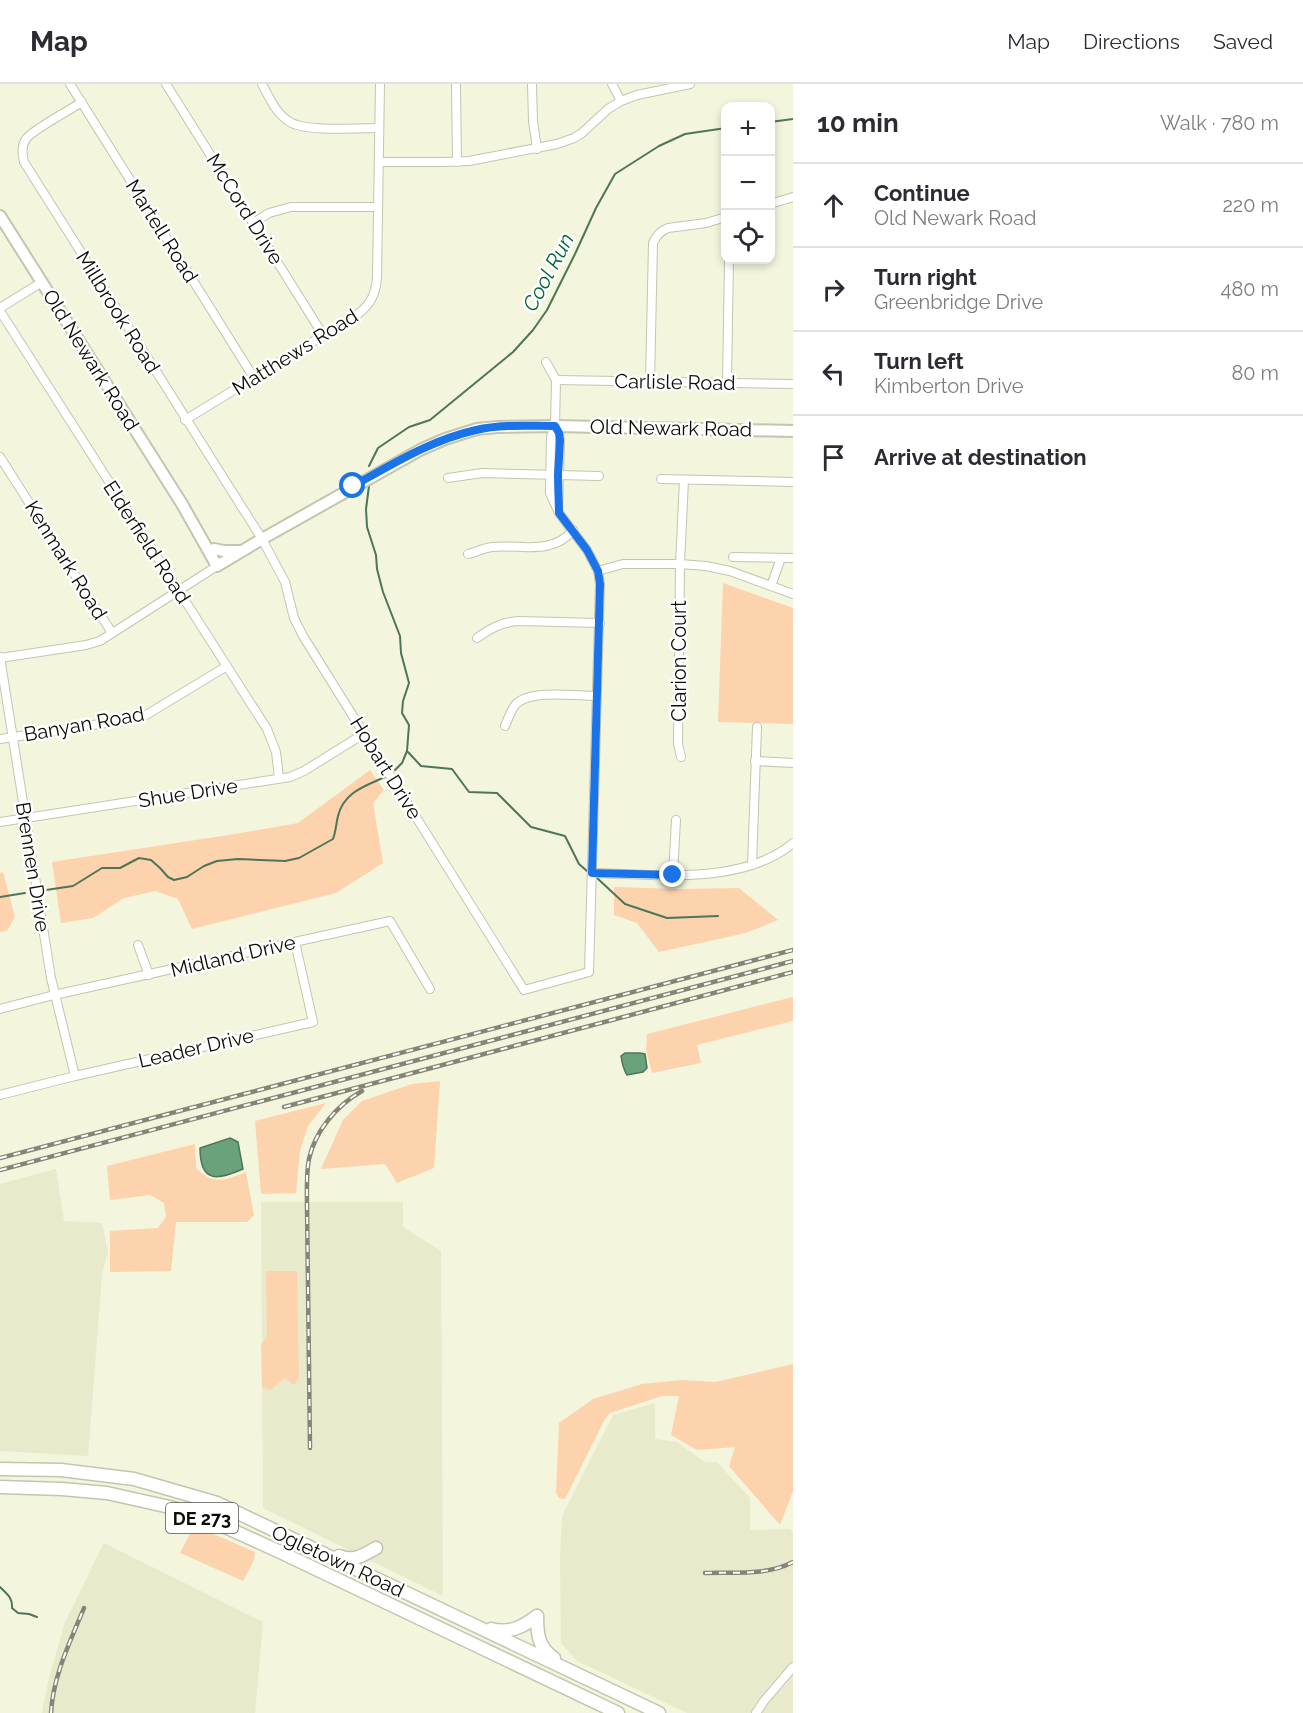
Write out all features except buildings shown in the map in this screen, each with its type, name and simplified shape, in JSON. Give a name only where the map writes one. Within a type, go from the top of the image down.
[{"type":"main road","name":"Ogletown Road","points":[[0,1469],[61,1470],[134,1479],[217,1503],[312,1548],[366,1567],[472,1624],[660,1713]]},
{"type":"main road","name":"Ogletown Road","points":[[0,1487],[82,1490],[174,1508],[212,1521],[618,1713]]},
{"type":"main road","points":[[312,1548],[346,1559],[354,1559],[376,1548]]},
{"type":"main road","points":[[278,1551],[300,1556],[341,1576],[355,1576],[366,1567]]},
{"type":"main road","points":[[472,1624],[499,1631],[509,1630],[526,1624],[537,1616],[537,1628],[542,1648],[566,1668]]},
{"type":"street","name":"Martell Road","points":[[70,84],[254,378]]},
{"type":"street","name":"McCord Drive","points":[[166,84],[323,335]]},
{"type":"street","points":[[262,84],[272,104],[289,122],[304,127],[379,128]]},
{"type":"street","name":"Matthews Road","points":[[185,420],[363,310],[374,295],[377,277],[380,84]]},
{"type":"street","points":[[456,84],[457,162]]},
{"type":"street","points":[[532,84],[533,121],[537,149]]},
{"type":"street","points":[[612,84],[621,101]]},
{"type":"street","points":[[379,162],[457,162],[557,144],[574,138],[621,101],[686,84]]},
{"type":"street","name":"Millbrook Road","points":[[82,102],[28,137],[22,152],[24,162],[262,539]]},
{"type":"street","points":[[775,203],[793,197]]},
{"type":"street","points":[[253,223],[276,210],[291,207],[378,207]]},
{"type":"street","name":"Old Newark Road","points":[[0,216],[219,565]]},
{"type":"street","points":[[650,381],[653,243],[655,238],[668,228],[721,218]]},
{"type":"street","points":[[727,383],[729,264]]},
{"type":"street","points":[[0,310],[42,282]]},
{"type":"street","name":"Elderfield Road","points":[[0,310],[267,729],[276,752],[279,778]]},
{"type":"street","points":[[546,362],[556,380],[555,426],[551,437],[554,474],[550,494],[559,513],[587,550],[598,571],[600,584],[592,873],[717,874],[752,865],[784,851],[793,843]]},
{"type":"street","name":"Carlisle Road","points":[[556,380],[793,384]]},
{"type":"street","name":"Old Newark Road","points":[[219,565],[410,455],[445,439],[477,429],[555,426],[793,431]]},
{"type":"street","name":"Kenmark Road","points":[[0,457],[112,633]]},
{"type":"street","points":[[448,477],[482,473],[599,476]]},
{"type":"street","points":[[661,479],[793,482]]},
{"type":"street","name":"Clarion Court","points":[[681,757],[678,744],[680,564],[684,480]]},
{"type":"street","name":"Old Newark Road","points":[[182,504],[214,549],[219,565]]},
{"type":"street","points":[[468,554],[491,547],[550,546],[567,538],[573,530]]},
{"type":"street","name":"Hobart Drive","points":[[262,539],[285,582],[297,626],[525,990],[589,972],[592,873]]},
{"type":"street","points":[[214,549],[241,551]]},
{"type":"street","points":[[733,557],[793,558]]},
{"type":"street","points":[[771,586],[781,558]]},
{"type":"street","points":[[598,571],[623,564],[680,564],[717,568],[793,594]]},
{"type":"street","points":[[0,658],[93,644],[219,565]]},
{"type":"street","points":[[477,638],[506,622],[600,623]]},
{"type":"street","name":"Brennen Drive","points":[[0,658],[54,995],[75,1076]]},
{"type":"street","name":"Banyan Road","points":[[0,739],[133,719],[146,715],[227,666]]},
{"type":"street","points":[[505,726],[513,708],[531,696],[596,696]]},
{"type":"street","points":[[752,865],[757,727]]},
{"type":"street","name":"Shue Drive","points":[[0,822],[297,775],[365,733]]},
{"type":"street","points":[[755,761],[793,763]]},
{"type":"street","points":[[673,875],[676,820]]},
{"type":"street","name":"Midland Drive","points":[[0,1009],[390,921],[430,989]]},
{"type":"street","name":"Leader Drive","points":[[0,1095],[313,1022],[295,942]]},
{"type":"street","points":[[138,945],[149,975]]},
{"type":"street","points":[[756,1713],[793,1667]]},
{"type":"shaded area","points":[[723,583],[793,608],[793,724],[718,722]]},
{"type":"shaded area","points":[[370,770],[384,790],[373,803],[383,863],[336,893],[192,929],[178,899],[155,891],[124,898],[93,918],[61,923],[52,862],[298,823]]},
{"type":"shaded area","points":[[3,872],[15,917],[7,931],[0,932],[0,873]]},
{"type":"shaded area","points":[[614,887],[739,888],[778,920],[746,933],[659,952],[637,923],[614,915]]},
{"type":"shaded area","points":[[793,997],[793,1021],[697,1045],[701,1063],[652,1073],[646,1050],[647,1034]]},
{"type":"shaded area","points":[[625,1053],[645,1054],[647,1068],[643,1072],[627,1075],[621,1056]]},
{"type":"shaded area","points":[[440,1081],[434,1168],[397,1183],[385,1164],[321,1169],[343,1120],[362,1101],[412,1084]]},
{"type":"shaded area","points":[[326,1103],[308,1126],[300,1151],[296,1193],[261,1194],[255,1121]]},
{"type":"shaded area","points":[[230,1138],[238,1142],[243,1169],[218,1177],[212,1176],[203,1168],[200,1148]]},
{"type":"shaded area","points":[[195,1144],[196,1168],[202,1174],[220,1180],[246,1172],[254,1215],[247,1222],[176,1222],[171,1271],[110,1272],[110,1231],[158,1228],[166,1217],[164,1203],[150,1195],[110,1200],[107,1166]]},
{"type":"shaded area","points":[[56,1169],[64,1221],[102,1223],[108,1252],[102,1274],[88,1456],[0,1451],[0,1184]]},
{"type":"shaded area","points":[[261,1202],[403,1202],[403,1227],[441,1251],[443,1596],[263,1508]]},
{"type":"shaded area","points":[[266,1271],[297,1271],[299,1378],[294,1385],[285,1378],[270,1390],[262,1387],[261,1345],[267,1337]]},
{"type":"shaded area","points":[[793,1364],[793,1491],[780,1525],[729,1466],[735,1447],[697,1450],[671,1435],[679,1396],[662,1396],[610,1413],[565,1499],[559,1498],[556,1493],[559,1423],[593,1399],[642,1384],[682,1380],[716,1382]]},
{"type":"shaded area","points":[[655,1403],[655,1439],[677,1442],[705,1462],[717,1462],[750,1498],[750,1530],[790,1529],[793,1532],[793,1713],[687,1713],[577,1661],[561,1643],[562,1516],[613,1415]]},
{"type":"shaded area","points":[[197,1527],[255,1552],[254,1560],[243,1581],[180,1553],[193,1528]]},
{"type":"shaded area","points":[[104,1543],[263,1622],[255,1713],[42,1713],[48,1681],[65,1622]]},
{"type":"waterway","name":"Cool Run","points":[[775,121],[793,119]]},
{"type":"waterway","name":"Cool Run","points":[[369,466],[378,448],[409,427],[430,420],[513,352],[533,330],[547,310],[615,174],[659,146],[685,134],[721,129]]},
{"type":"waterway","name":"Cool Run","points":[[369,486],[366,509],[367,527],[376,555],[383,592],[400,636],[401,653],[409,683],[402,713],[409,725],[407,751],[402,763],[395,770]]},
{"type":"waterway","points":[[408,752],[421,766],[452,769],[469,792],[497,793],[531,827],[565,836],[579,864],[587,871]]},
{"type":"waterway","name":"Cool Run","points":[[46,890],[73,886],[102,868],[120,868],[139,858],[151,860],[174,880],[187,877],[217,861],[238,859],[285,861],[299,858],[333,839],[341,808],[350,795],[385,777]]},
{"type":"waterway","points":[[597,878],[625,904],[667,918],[718,916]]},
{"type":"waterway","name":"Cool Run","points":[[0,897],[25,893]]},
{"type":"waterway","points":[[0,1587],[10,1599],[12,1608],[18,1613],[37,1617]]},
{"type":"railway","points":[[0,1158],[793,950]]},
{"type":"railway","points":[[0,1170],[793,961]]},
{"type":"railway","points":[[284,1107],[793,972]]},
{"type":"railway","points":[[310,1448],[308,1165],[316,1139],[328,1120],[362,1091]]},
{"type":"railway","points":[[705,1573],[761,1571],[793,1562]]},
{"type":"railway","points":[[51,1713],[59,1672],[84,1608]]},
{"type":"route","points":[[353,486],[420,450],[477,429],[555,426],[560,440],[559,513],[587,550],[598,571],[600,584],[592,873],[673,875]]}]
